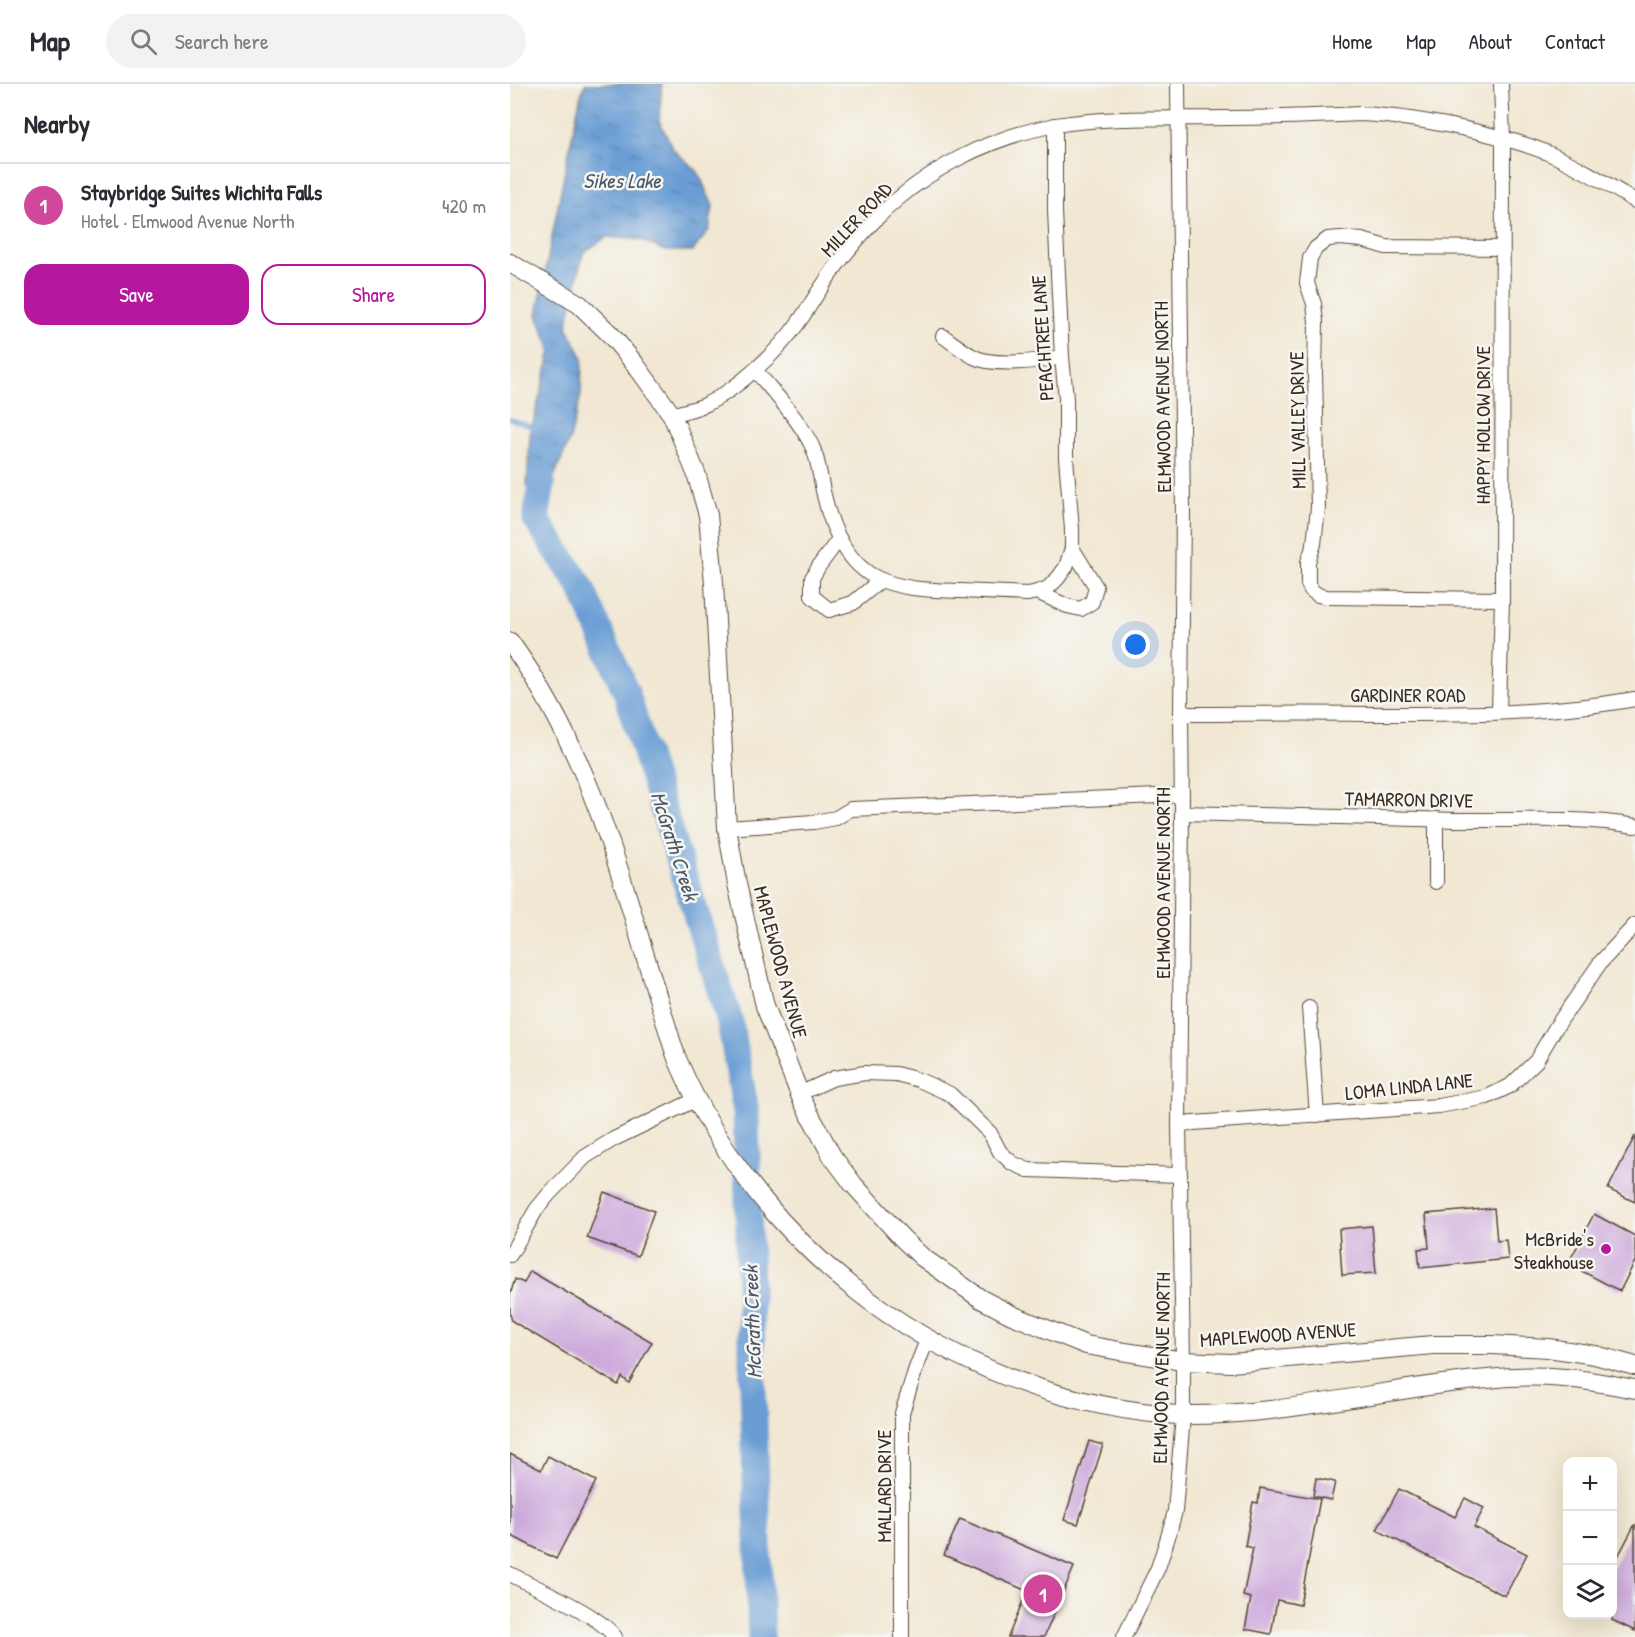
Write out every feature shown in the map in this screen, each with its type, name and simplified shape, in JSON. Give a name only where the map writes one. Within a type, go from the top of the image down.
[{"type":"street","name":"ELMWOOD AVENUE NORTH","points":[[1124,1637],[1158,1568],[1175,1511],[1183,1416],[1179,1124],[1183,511],[1178,84]]},
{"type":"street","name":"HAPPY HOLLOW DRIVE","points":[[1499,712],[1502,599],[1503,138],[1501,84]]},
{"type":"street","name":"MILLER ROAD","points":[[672,415],[706,404],[755,370],[798,324],[824,282],[850,250],[877,219],[903,195],[945,166],[971,152],[1055,125],[1107,120],[1385,115],[1442,124],[1518,142],[1550,154],[1595,176],[1635,201]]},
{"type":"street","name":"PEACHTREE LANE","points":[[755,370],[789,411],[812,446],[819,466],[825,500],[839,539],[849,555],[870,574],[881,580],[930,590],[1028,594],[1048,588],[1066,567],[1072,548],[1055,211],[1055,125]]},
{"type":"street","name":"MILL VALLEY DRIVE","points":[[1502,248],[1386,247],[1362,240],[1328,239],[1316,248],[1310,258],[1307,283],[1314,304],[1316,322],[1318,508],[1314,544],[1308,562],[1308,584],[1311,590],[1327,597],[1502,599]]},
{"type":"street","name":"MAPLEWOOD AVENUE","points":[[510,263],[579,304],[610,334],[672,415],[696,473],[708,515],[727,828],[736,884],[765,1006],[799,1094],[832,1156],[853,1184],[902,1238],[922,1257],[981,1299],[1012,1315],[1086,1345],[1120,1352],[1183,1361],[1231,1363],[1433,1345],[1492,1345],[1548,1348],[1595,1355],[1635,1366]]},
{"type":"street","points":[[943,336],[975,358],[989,362],[1035,362],[1062,357]]},
{"type":"street","points":[[839,539],[812,578],[812,596],[829,610],[853,603],[881,580]]},
{"type":"street","name":"PEACHTREE LANE","points":[[1037,592],[1067,606],[1081,609],[1092,602],[1096,587],[1072,548]]},
{"type":"street","points":[[510,642],[555,712],[582,769],[608,836],[677,1059],[732,1159],[799,1241],[860,1295],[927,1340],[1000,1374],[1038,1388],[1111,1407],[1183,1416],[1320,1404],[1394,1391],[1487,1379],[1565,1378],[1635,1389]]},
{"type":"street","name":"GARDINER ROAD","points":[[1181,714],[1529,712],[1601,705],[1635,699]]},
{"type":"street","points":[[727,828],[814,822],[836,818],[851,809],[1182,795]]},
{"type":"street","name":"TAMARRON DRIVE","points":[[1182,813],[1436,819],[1556,819],[1635,826]]},
{"type":"street","points":[[1436,819],[1436,882]]},
{"type":"street","name":"LOMA LINDA LANE","points":[[1179,1124],[1439,1106],[1487,1097],[1510,1086],[1536,1061],[1556,1027],[1600,963],[1635,926]]},
{"type":"street","points":[[1309,1008],[1317,1115]]},
{"type":"street","points":[[799,1094],[834,1078],[865,1073],[898,1074],[919,1080],[950,1094],[990,1133],[1000,1152],[1012,1163],[1028,1170],[1180,1175]]},
{"type":"street","points":[[510,1256],[536,1210],[585,1157],[614,1138],[697,1099]]},
{"type":"street","name":"MALLARD DRIVE","points":[[902,1637],[902,1413],[927,1340]]},
{"type":"street","points":[[510,1574],[597,1620],[615,1637]]},
{"type":"water","name":"Sikes Lake","points":[[585,84],[662,84],[659,120],[673,149],[698,172],[713,206],[709,230],[693,251],[665,251],[641,240],[607,237],[583,253],[567,326],[582,357],[581,395],[570,439],[536,519],[527,484],[530,435],[551,351],[537,315],[580,98]]},
{"type":"building","points":[[1635,1136],[1635,1202],[1608,1189]]},
{"type":"building","points":[[604,1192],[654,1211],[638,1256],[587,1238]]},
{"type":"building","points":[[1494,1208],[1497,1241],[1506,1240],[1508,1259],[1420,1268],[1418,1249],[1429,1248],[1426,1214]]},
{"type":"building","name":"McBride's Steakhouse","points":[[1594,1214],[1635,1236],[1635,1261],[1620,1291],[1568,1264]]},
{"type":"building","points":[[1372,1226],[1376,1273],[1342,1275],[1339,1229]]},
{"type":"building","points":[[530,1271],[652,1342],[629,1383],[622,1377],[618,1385],[512,1321],[510,1295],[515,1279],[524,1283]]},
{"type":"building","points":[[1089,1441],[1103,1445],[1078,1524],[1064,1520]]},
{"type":"building","points":[[510,1454],[541,1470],[548,1456],[596,1481],[556,1559],[510,1535]]},
{"type":"building","points":[[1316,1478],[1335,1482],[1331,1500],[1313,1496]]},
{"type":"building","points":[[1260,1488],[1320,1499],[1300,1605],[1277,1600],[1271,1634],[1245,1629],[1251,1598],[1243,1596],[1253,1548],[1245,1546],[1253,1502],[1258,1503]]},
{"type":"building","points":[[1399,1489],[1455,1517],[1465,1498],[1484,1508],[1474,1527],[1527,1554],[1505,1596],[1377,1530]]},
{"type":"building","points":[[960,1519],[1074,1567],[1044,1637],[1008,1637],[1027,1591],[944,1555]]},
{"type":"building","points":[[1635,1524],[1635,1631],[1612,1620],[1617,1619],[1617,1558]]},
{"type":"waterway","points":[[510,419],[536,428]]},
{"type":"waterway","name":"McGrath Creek","points":[[542,482],[536,519],[581,587],[626,692],[730,1022],[746,1112],[761,1637]]},
{"type":"place","name":"McBride's Steakhouse","points":[[1606,1249]]},
{"type":"place","name":"Staybridge Suites Wichita Falls","points":[[1043,1594]]}]
